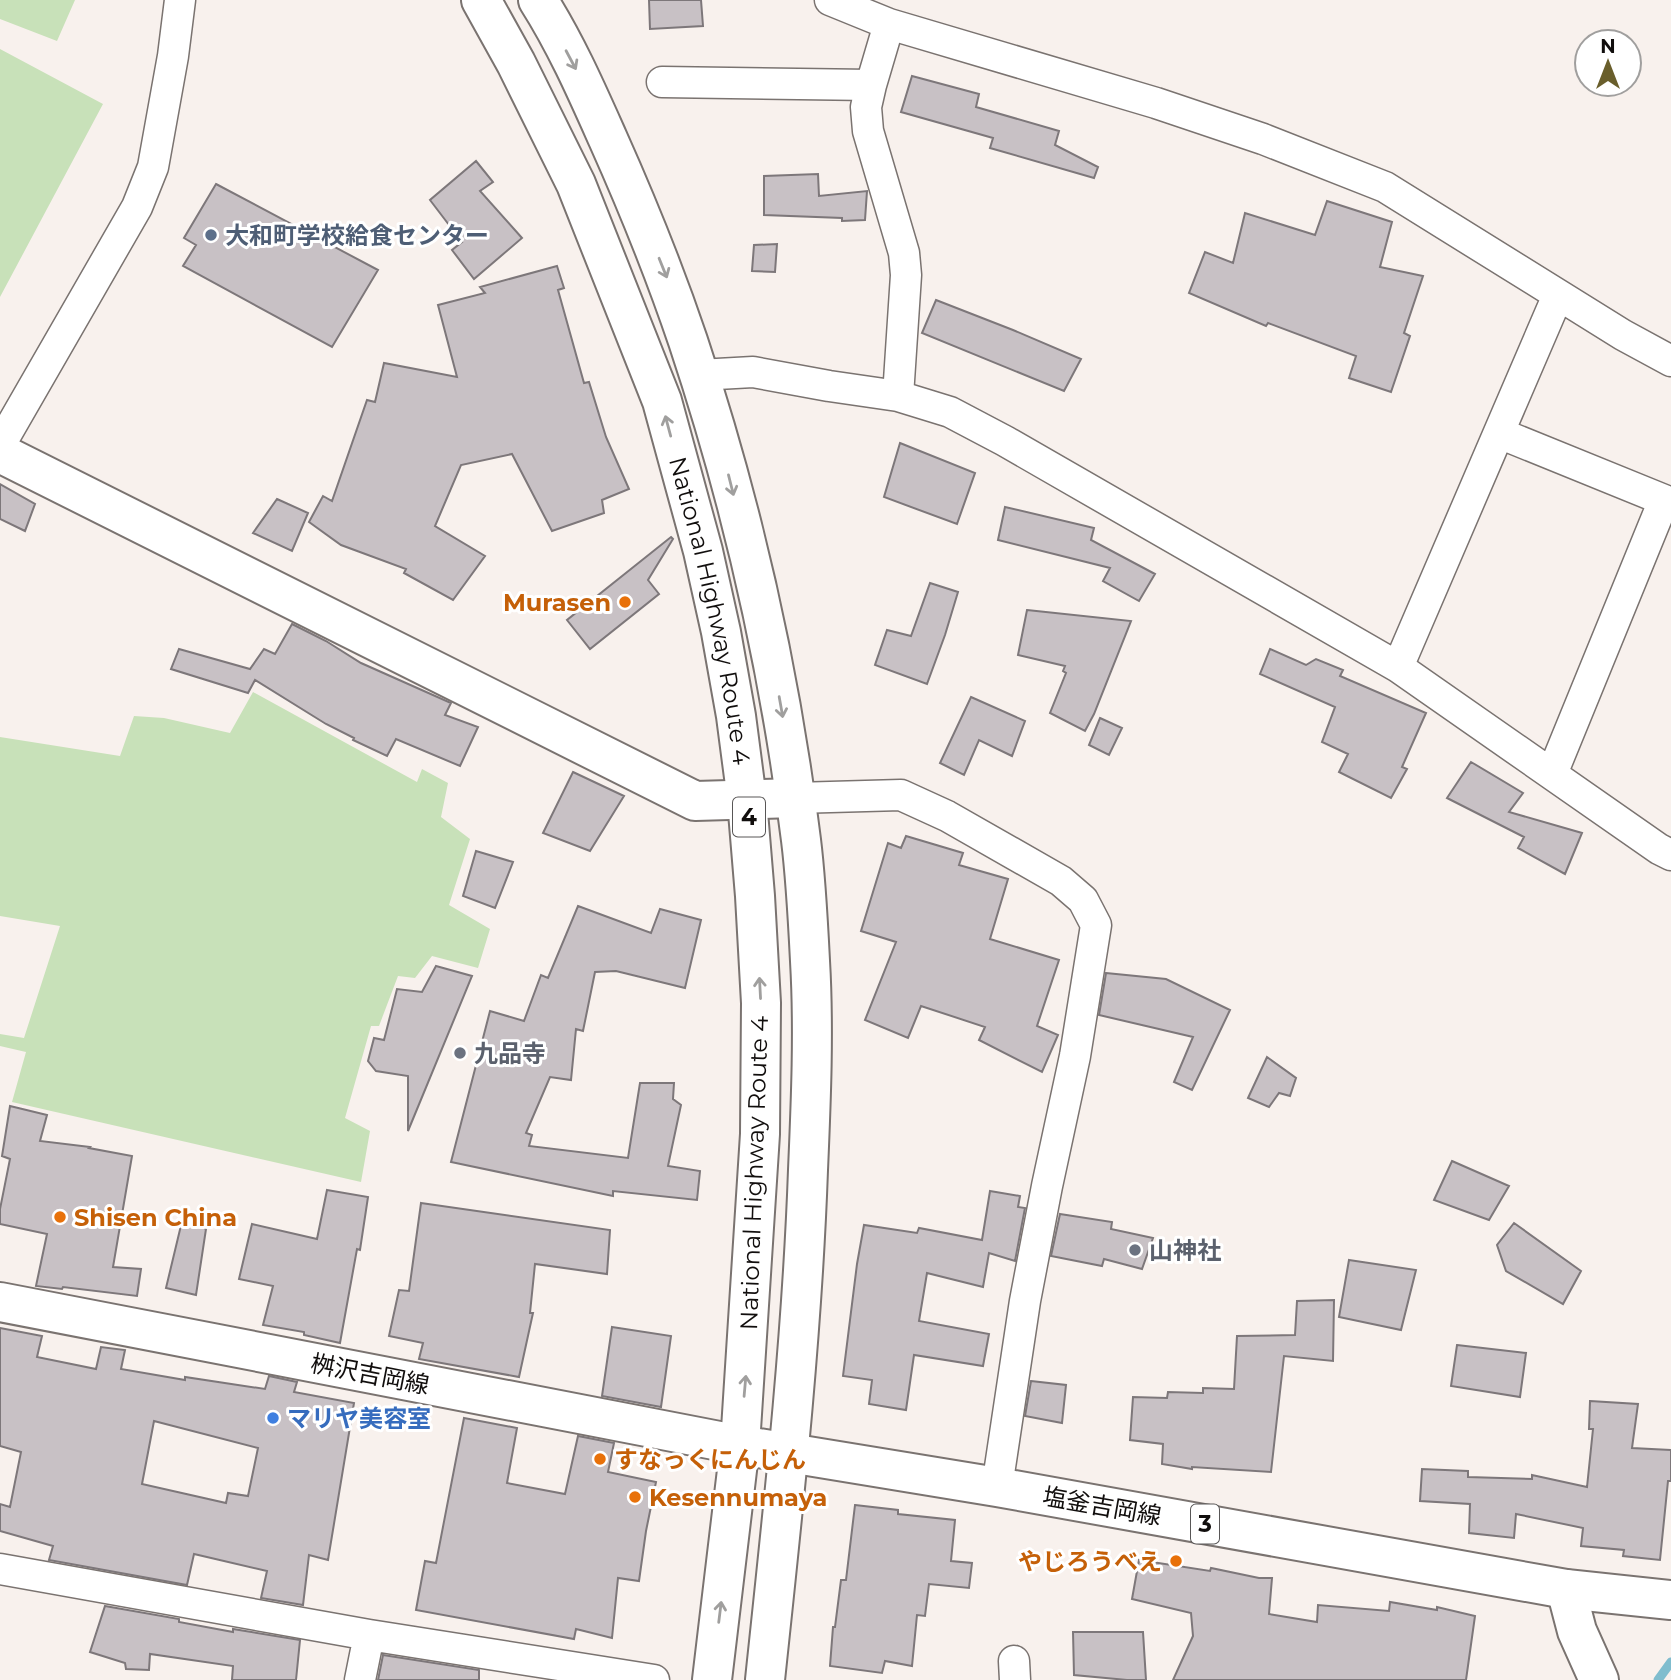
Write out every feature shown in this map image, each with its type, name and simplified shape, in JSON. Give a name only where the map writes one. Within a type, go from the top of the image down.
[{"type":"main road","name":"National Highway Route 4","points":[[481,0],[516,63],[576,184],[662,401],[703,551],[736,716],[747,800],[755,897],[761,1003],[760,1134],[740,1445],[712,1680]]},
{"type":"main road","name":"National Highway Route 4","points":[[538,0],[585,86],[625,176],[666,275],[699,375],[728,473],[762,613],[782,709],[802,844],[810,966],[811,1100],[804,1265],[765,1680]]},
{"type":"main road","points":[[0,453],[695,801],[795,798]]},
{"type":"main road","name":"桝沢吉岡線","points":[[0,1302],[740,1445]]},
{"type":"main road","name":"塩釜吉岡線","points":[[740,1445],[997,1487],[1566,1588],[1671,1600]]},
{"type":"main road","points":[[1566,1588],[1577,1631],[1599,1680]]},
{"type":"street","points":[[0,445],[137,207],[153,167],[180,0]]},
{"type":"street","points":[[831,0],[889,24],[1157,103],[1263,139],[1385,187],[1623,335],[1671,361]]},
{"type":"street","points":[[889,24],[866,107],[868,131],[904,253],[906,275],[898,396]]},
{"type":"street","points":[[662,82],[871,85]]},
{"type":"street","points":[[1398,667],[1558,295]]},
{"type":"street","points":[[699,375],[753,372],[898,396],[950,412],[1398,667],[1671,855]]},
{"type":"street","points":[[1499,433],[1664,500],[1552,774]]},
{"type":"street","points":[[795,798],[901,795],[947,816],[1061,881],[1083,900],[1096,925],[1075,1056],[1025,1301],[997,1487]]},
{"type":"street","points":[[0,1569],[369,1635],[654,1680]]},
{"type":"street","points":[[360,1680],[369,1635]]},
{"type":"green space","points":[[0,0],[75,0],[57,41],[0,19]]},
{"type":"green space","points":[[0,49],[103,104],[0,297]]},
{"type":"green space","points":[[253,692],[417,782],[422,769],[448,783],[441,817],[470,839],[449,905],[490,929],[478,968],[432,956],[415,978],[398,976],[379,1026],[371,1026],[345,1118],[370,1131],[361,1182],[12,1102],[26,1052],[0,1046],[0,1034],[24,1038],[60,926],[0,916],[0,737],[120,756],[134,716],[164,718],[230,733]]},
{"type":"building","points":[[649,0],[701,0],[703,26],[650,29]]},
{"type":"building","points":[[912,76],[979,94],[976,107],[1059,131],[1055,145],[1098,167],[1094,178],[990,148],[993,138],[901,112]]},
{"type":"building","points":[[476,161],[493,182],[480,191],[522,238],[474,279],[452,250],[462,242],[430,200]]},
{"type":"building","points":[[818,174],[819,196],[867,191],[865,220],[842,221],[842,218],[764,215],[764,176]]},
{"type":"building","points":[[216,184],[378,270],[332,347],[183,266],[196,245],[184,238]]},
{"type":"building","points":[[1327,201],[1392,222],[1380,267],[1423,276],[1404,333],[1410,336],[1391,392],[1349,378],[1356,356],[1268,323],[1266,326],[1189,293],[1205,252],[1233,263],[1245,213],[1315,235]]},
{"type":"building","points":[[777,244],[775,272],[752,271],[754,245]]},
{"type":"building","points":[[557,266],[564,288],[558,290],[584,383],[589,382],[606,437],[629,489],[602,500],[604,513],[552,531],[512,454],[461,465],[435,526],[485,556],[453,600],[404,573],[406,569],[341,545],[309,522],[323,496],[332,501],[367,400],[375,402],[384,363],[457,377],[438,305],[485,293],[480,287]]},
{"type":"building","points":[[936,300],[1081,359],[1064,391],[922,333]]},
{"type":"building","points":[[900,443],[975,473],[957,524],[884,497]]},
{"type":"building","points":[[0,484],[35,504],[25,531],[0,519]]},
{"type":"building","points":[[277,499],[308,513],[292,551],[253,533]]},
{"type":"building","points":[[1005,507],[1094,528],[1091,540],[1155,574],[1139,601],[1103,581],[1110,568],[998,540]]},
{"type":"building","points":[[671,537],[673,539],[648,580],[659,594],[590,649],[567,620]]},
{"type":"building","points":[[930,583],[958,592],[927,684],[875,665],[887,630],[911,636]]},
{"type":"building","points":[[1027,610],[1131,621],[1085,731],[1050,713],[1066,673],[1063,671],[1065,666],[1018,655]]},
{"type":"building","points":[[292,624],[361,663],[451,703],[445,715],[478,727],[460,766],[396,739],[387,756],[353,740],[354,738],[255,680],[248,693],[171,669],[179,649],[250,669],[264,649],[275,654]]},
{"type":"building","points":[[1270,649],[1306,665],[1316,659],[1343,670],[1340,676],[1426,713],[1402,767],[1407,769],[1391,798],[1339,772],[1348,754],[1322,742],[1335,707],[1260,674]]},
{"type":"building","points":[[971,697],[1025,721],[1012,756],[979,740],[964,775],[940,763]]},
{"type":"building","points":[[1100,718],[1122,728],[1109,755],[1089,745]]},
{"type":"building","points":[[1471,762],[1523,793],[1509,812],[1582,833],[1565,874],[1518,848],[1524,837],[1447,798]]},
{"type":"building","points":[[573,772],[624,796],[590,851],[543,833]]},
{"type":"building","points":[[906,836],[963,853],[959,865],[1008,879],[990,939],[1059,960],[1037,1026],[1058,1035],[1042,1072],[979,1040],[985,1027],[921,1006],[908,1038],[865,1020],[896,942],[861,931],[888,843],[901,848]]},
{"type":"building","points":[[476,851],[513,862],[495,908],[463,896]]},
{"type":"building","points":[[578,906],[651,933],[660,909],[701,920],[685,988],[616,971],[595,972],[583,1031],[576,1029],[571,1080],[550,1077],[526,1133],[532,1135],[529,1146],[628,1158],[640,1083],[674,1083],[673,1099],[681,1105],[668,1166],[700,1171],[697,1200],[613,1191],[613,1196],[451,1162],[490,1011],[524,1021],[541,975],[548,978]]},
{"type":"building","points":[[436,966],[472,976],[408,1131],[408,1076],[376,1071],[368,1061],[374,1038],[384,1040],[397,989],[422,992]]},
{"type":"building","points":[[1106,973],[1166,979],[1230,1010],[1192,1090],[1174,1082],[1193,1037],[1099,1015]]},
{"type":"building","points":[[1267,1057],[1296,1078],[1290,1096],[1279,1093],[1269,1107],[1248,1098]]},
{"type":"building","points":[[10,1106],[47,1115],[40,1141],[90,1147],[132,1156],[113,1267],[141,1269],[137,1296],[36,1286],[47,1234],[0,1224],[0,1209],[10,1159],[2,1156]]},
{"type":"building","points":[[1452,1161],[1509,1186],[1489,1220],[1434,1200]]},
{"type":"building","points":[[327,1190],[368,1197],[360,1250],[357,1249],[340,1343],[304,1335],[304,1332],[263,1325],[273,1286],[239,1279],[252,1224],[317,1239]]},
{"type":"building","points":[[990,1191],[1020,1196],[1018,1207],[1025,1208],[1015,1261],[989,1253],[983,1287],[927,1273],[919,1321],[989,1334],[983,1366],[914,1355],[906,1410],[869,1404],[872,1380],[843,1376],[864,1225],[917,1233],[919,1228],[982,1240]]},
{"type":"building","points":[[421,1203],[610,1230],[607,1274],[535,1264],[530,1313],[533,1313],[519,1377],[419,1359],[423,1343],[389,1336],[399,1290],[409,1291]]},
{"type":"building","points":[[1060,1214],[1112,1222],[1111,1229],[1153,1238],[1142,1269],[1104,1259],[1102,1266],[1051,1256]]},
{"type":"building","points":[[183,1217],[206,1229],[196,1295],[166,1288]]},
{"type":"building","points":[[1514,1223],[1581,1271],[1563,1304],[1506,1271],[1497,1245]]},
{"type":"building","points":[[1349,1260],[1416,1270],[1401,1330],[1339,1317]]},
{"type":"building","points":[[1334,1300],[1333,1361],[1284,1356],[1271,1472],[1192,1469],[1162,1464],[1163,1444],[1130,1440],[1133,1397],[1167,1398],[1168,1392],[1203,1393],[1203,1388],[1234,1389],[1237,1336],[1295,1335],[1297,1301]]},
{"type":"building","points":[[612,1327],[671,1336],[661,1407],[602,1396]]},
{"type":"building","points":[[0,1328],[42,1336],[37,1357],[96,1369],[101,1347],[125,1350],[121,1369],[265,1389],[269,1376],[297,1382],[294,1392],[354,1403],[328,1560],[309,1555],[303,1605],[261,1598],[267,1571],[194,1554],[187,1585],[49,1560],[53,1546],[0,1531],[0,1504],[10,1507],[21,1452],[0,1446]],"holes":[[[154,1421],[258,1448],[248,1496],[228,1493],[226,1503],[142,1484]]]},
{"type":"building","points":[[1457,1345],[1526,1353],[1520,1397],[1451,1386]]},
{"type":"building","points":[[1031,1381],[1066,1385],[1062,1423],[1025,1416]]},
{"type":"building","points":[[1590,1401],[1638,1404],[1632,1448],[1671,1450],[1671,1481],[1668,1481],[1660,1560],[1623,1556],[1624,1550],[1581,1546],[1583,1528],[1516,1514],[1514,1538],[1469,1533],[1470,1504],[1420,1501],[1422,1469],[1468,1471],[1468,1477],[1532,1479],[1532,1475],[1587,1487],[1593,1429],[1589,1429]]},
{"type":"building","points":[[464,1418],[517,1428],[507,1483],[565,1494],[578,1436],[614,1443],[608,1472],[656,1482],[639,1581],[618,1578],[612,1638],[576,1629],[574,1639],[416,1610],[425,1561],[436,1563]]},
{"type":"building","points":[[855,1505],[898,1510],[898,1514],[955,1520],[951,1561],[972,1563],[969,1588],[929,1584],[925,1616],[917,1615],[912,1666],[885,1661],[882,1673],[830,1666],[833,1627],[841,1580],[846,1580]]},
{"type":"building","points":[[1139,1560],[1272,1578],[1269,1614],[1317,1622],[1318,1605],[1389,1611],[1390,1602],[1437,1610],[1437,1607],[1475,1616],[1466,1680],[1173,1680],[1193,1636],[1191,1613],[1132,1599]]},
{"type":"building","points":[[105,1606],[233,1632],[233,1629],[300,1640],[296,1680],[232,1680],[233,1666],[150,1654],[149,1670],[126,1669],[125,1663],[90,1652]]},
{"type":"building","points":[[1073,1632],[1143,1632],[1146,1680],[1074,1675]]},
{"type":"building","points":[[383,1655],[479,1670],[479,1680],[378,1680]]},
{"type":"waterway","points":[[1658,1680],[1671,1662]]},
{"type":"place","name":"大和町学校給食センター","points":[[211,235]]},
{"type":"place","name":"Murasen","points":[[625,602]]},
{"type":"place","name":"九品寺","points":[[460,1053]]},
{"type":"place","name":"Shisen China","points":[[60,1217]]},
{"type":"place","name":"山神社","points":[[1135,1250]]},
{"type":"place","name":"マリヤ美容室","points":[[273,1418]]},
{"type":"place","name":"すなっくにんじん","points":[[600,1459]]},
{"type":"place","name":"Kesennumaya","points":[[635,1497]]},
{"type":"place","name":"やじろうべえ","points":[[1176,1561]]}]
